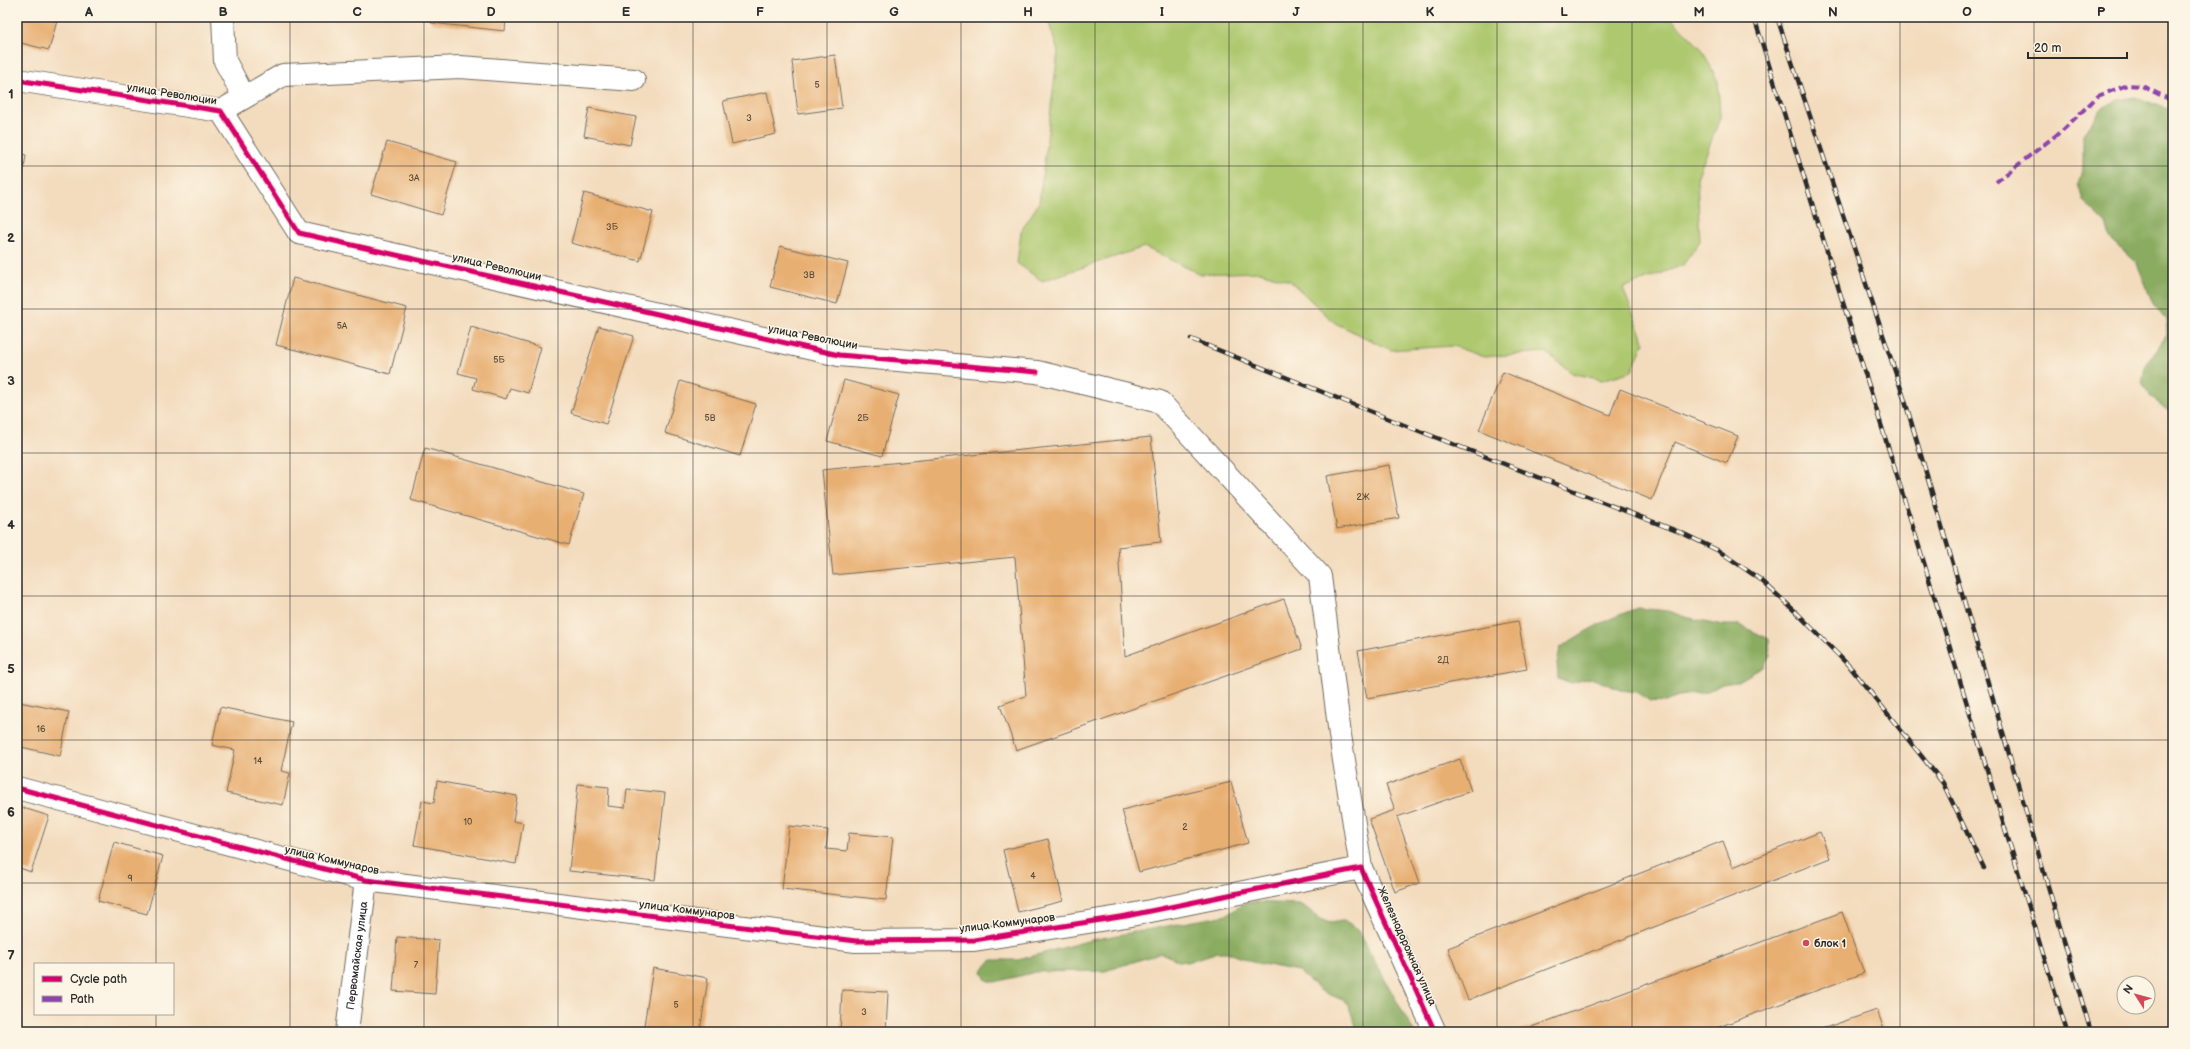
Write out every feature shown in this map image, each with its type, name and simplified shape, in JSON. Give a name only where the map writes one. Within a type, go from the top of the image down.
[{"type":"street","points":[[223,17],[225,61],[244,98]]},
{"type":"street","name":"улица Революции","points":[[17,80],[221,111],[283,75],[291,74],[460,67],[634,80]]},
{"type":"street","name":"улица Революции","points":[[221,111],[298,233],[839,355],[1037,372],[1160,402],[1320,576],[1340,735],[1362,868]]},
{"type":"street","name":"улица Коммунаров","points":[[17,788],[366,880],[856,941],[974,940],[1126,916],[1362,868]]},
{"type":"street","name":"Железнодорожная улица","points":[[1362,868],[1435,1032]]},
{"type":"street","name":"Первомайская улица","points":[[347,1032],[366,880]]},
{"type":"green space","points":[[1048,17],[1670,17],[1702,49],[1718,82],[1720,118],[1697,178],[1700,241],[1683,265],[1623,288],[1644,342],[1632,371],[1602,380],[1572,373],[1546,352],[1484,357],[1453,346],[1391,350],[1335,323],[1290,281],[1260,272],[1200,274],[1144,247],[1042,281],[1017,263],[1021,231],[1039,203],[1058,52]]},
{"type":"green space","points":[[2135,97],[2173,111],[2173,415],[2150,396],[2142,382],[2146,364],[2167,335],[2166,320],[2154,306],[2136,262],[2111,239],[2106,224],[2083,201],[2078,184],[2083,167],[2083,134],[2102,108],[2118,100]]},
{"type":"green space","points":[[1638,608],[1668,611],[1685,617],[1723,625],[1740,625],[1769,639],[1770,655],[1763,667],[1737,682],[1722,684],[1708,692],[1678,696],[1664,702],[1650,701],[1636,692],[1621,690],[1591,678],[1571,683],[1558,678],[1557,663],[1560,648],[1598,625]]},
{"type":"green space","points":[[1252,902],[1298,904],[1302,905],[1319,918],[1329,923],[1343,921],[1352,925],[1366,944],[1414,1032],[1358,1032],[1349,1007],[1343,1000],[1321,991],[1298,971],[1252,962],[1227,952],[1218,952],[1187,962],[1179,961],[1161,953],[1105,971],[1036,972],[995,982],[986,980],[982,972],[986,965],[992,960],[1018,960],[1091,940],[1227,915],[1243,904]]},
{"type":"building","points":[[17,17],[58,17],[49,50],[17,42]]},
{"type":"building","points":[[432,17],[506,17],[505,31],[431,23]]},
{"type":"building","points":[[835,55],[842,108],[798,114],[792,61]]},
{"type":"building","points":[[767,92],[776,134],[732,144],[723,101]]},
{"type":"building","points":[[589,108],[636,117],[630,145],[584,136]]},
{"type":"building","points":[[387,142],[457,162],[441,215],[371,194]]},
{"type":"building","points":[[17,153],[26,155],[18,205],[17,205]]},
{"type":"building","points":[[584,193],[653,212],[640,261],[571,243]]},
{"type":"building","points":[[780,246],[848,263],[837,304],[770,287]]},
{"type":"building","points":[[293,278],[407,308],[390,374],[276,345]]},
{"type":"building","points":[[599,326],[634,336],[606,424],[571,413]]},
{"type":"building","points":[[471,327],[541,347],[528,393],[510,388],[506,399],[473,389],[476,378],[458,373]]},
{"type":"building","points":[[1503,372],[1610,415],[1620,389],[1738,436],[1727,463],[1675,442],[1652,500],[1479,430]]},
{"type":"building","points":[[844,380],[899,395],[882,456],[827,441]]},
{"type":"building","points":[[680,381],[756,404],[740,456],[665,433]]},
{"type":"building","points":[[1151,437],[1161,542],[1118,547],[1125,656],[1284,599],[1302,649],[1016,750],[1000,705],[1026,696],[1015,557],[833,575],[822,470]]},
{"type":"building","points":[[425,448],[584,494],[569,545],[411,500]]},
{"type":"building","points":[[1389,465],[1399,518],[1337,529],[1327,476]]},
{"type":"building","points":[[1518,621],[1527,669],[1367,698],[1358,651]]},
{"type":"building","points":[[19,702],[69,712],[60,756],[17,746]]},
{"type":"building","points":[[220,707],[292,722],[281,771],[290,773],[283,805],[226,793],[235,750],[212,745]]},
{"type":"building","points":[[1460,759],[1471,791],[1397,817],[1420,883],[1395,892],[1369,819],[1395,810],[1386,785]]},
{"type":"building","points":[[437,781],[517,796],[513,821],[523,823],[516,864],[414,845],[422,801],[434,803]]},
{"type":"building","points":[[1231,782],[1248,843],[1139,872],[1122,810]]},
{"type":"building","points":[[578,784],[609,787],[608,806],[625,808],[627,789],[665,793],[655,880],[569,871]]},
{"type":"building","points":[[17,806],[49,816],[31,872],[17,867]]},
{"type":"building","points":[[789,826],[828,830],[826,849],[847,851],[849,833],[893,837],[886,900],[782,889]]},
{"type":"building","points":[[1820,832],[1830,858],[1468,1000],[1448,948],[1723,841],[1733,867]]},
{"type":"building","points":[[1048,839],[1063,901],[1018,912],[1003,850]]},
{"type":"building","points":[[114,842],[163,856],[147,914],[98,901]]},
{"type":"building","name":"блок 1","points":[[1842,912],[1864,973],[1705,1032],[1518,1032]]},
{"type":"building","points":[[397,937],[439,940],[435,994],[393,991]]},
{"type":"building","points":[[653,968],[708,978],[700,1032],[643,1032]]},
{"type":"building","points":[[842,990],[888,992],[886,1032],[840,1032]]},
{"type":"building","points":[[1877,1010],[1885,1032],[1813,1032]]},
{"type":"railway","points":[[1754,17],[1921,553],[2067,1032]]},
{"type":"railway","points":[[1777,17],[1905,401],[2091,1032]]},
{"type":"railway","points":[[1191,339],[1409,427],[1682,533],[1719,551],[1761,580],[1798,614],[1851,668],[1943,783],[1984,868]]},
{"type":"marked path","points":[[1996,182],[2064,129],[2098,96],[2127,85],[2142,86],[2173,101]]},
{"type":"cycle path","points":[[17,80],[221,111],[299,233],[839,355],[1037,372]]},
{"type":"cycle path","points":[[17,788],[366,880],[856,941],[974,940],[1126,916],[1361,868],[1435,1032]]},
{"type":"place","name":"блок 1","points":[[1806,943]]}]
